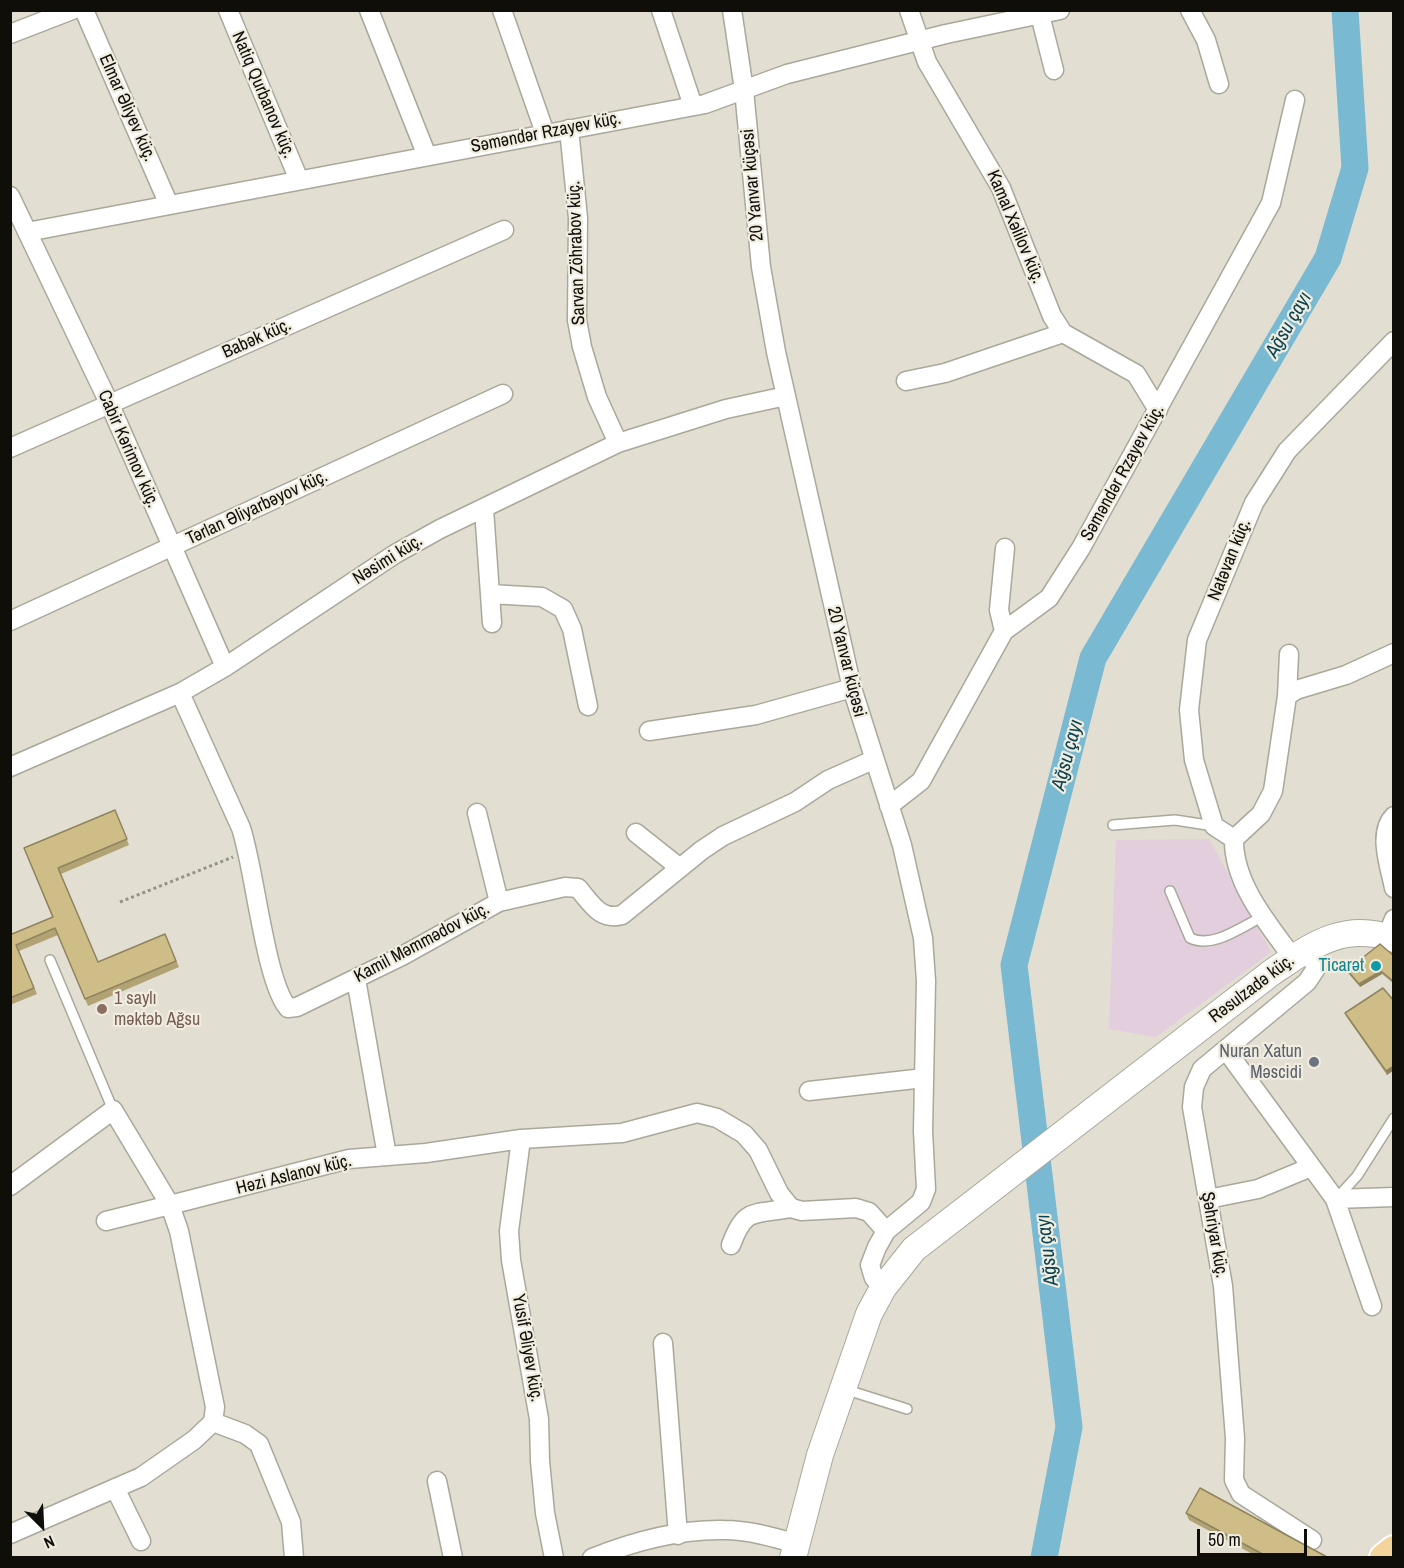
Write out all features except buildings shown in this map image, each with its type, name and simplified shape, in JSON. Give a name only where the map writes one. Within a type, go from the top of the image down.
[{"type":"main road","name":"Rəsulzadə küç.","points":[[795,1550],[820,1455],[869,1314],[883,1288],[914,1249],[1302,951],[1337,935],[1361,931],[1391,931]]},
{"type":"main road","points":[[1384,1557],[1394,1550]]},
{"type":"street","points":[[10,34],[72,10]]},
{"type":"street","name":"Elmar Əliyev küç.","points":[[84,10],[169,205]]},
{"type":"street","name":"Natiq Qurbanov küç.","points":[[228,10],[299,180]]},
{"type":"street","points":[[369,10],[427,156]]},
{"type":"street","points":[[502,10],[545,133]]},
{"type":"street","points":[[661,10],[693,106]]},
{"type":"street","name":"20 Yanvar küçəsi","points":[[732,10],[744,90],[761,267],[786,396],[852,688],[873,760],[902,845],[923,938],[926,981],[923,1131],[926,1190],[921,1202],[886,1231],[876,1247],[870,1265],[874,1278],[883,1288]]},
{"type":"street","name":"Kamal Xəlilov küç.","points":[[909,10],[937,82],[971,133],[1001,188],[1052,316],[1063,333]]},
{"type":"street","name":"Səməndər Rzayev küç.","points":[[27,232],[693,106],[787,74],[919,40],[1060,10]]},
{"type":"street","points":[[1191,10],[1206,40],[1219,84]]},
{"type":"street","points":[[1040,15],[1054,70]]},
{"type":"street","name":"Səməndər Rzayev küç.","points":[[889,806],[921,781],[1004,631],[1049,598],[1081,548],[1270,203],[1295,100]]},
{"type":"street","name":"Sarvan Zöhrabov küç.","points":[[569,129],[578,218],[577,320],[597,397],[618,443]]},
{"type":"street","name":"Cabir Kərimov küç.","points":[[10,196],[110,405],[225,667]]},
{"type":"street","name":"Babək küç.","points":[[10,448],[504,230]]},
{"type":"street","points":[[906,381],[945,373],[1063,333],[1136,375],[1158,410]]},
{"type":"street","name":"Natəvan küç.","points":[[1214,826],[1194,760],[1189,710],[1197,639],[1254,503],[1287,451],[1394,341]]},
{"type":"street","name":"Tərlan Əliyarbəyov küç.","points":[[10,621],[503,394]]},
{"type":"street","name":"Nəsimi küç.","points":[[10,767],[180,693],[225,667],[395,554],[440,529],[618,443],[726,409],[786,396]]},
{"type":"street","points":[[484,509],[492,623]]},
{"type":"street","points":[[1004,631],[999,610],[1005,548]]},
{"type":"street","points":[[490,594],[542,597],[563,609],[572,628],[588,706]]},
{"type":"street","points":[[1287,696],[1296,690],[1346,675],[1394,652]]},
{"type":"street","points":[[1289,654],[1287,696],[1274,791],[1261,814],[1234,838],[1234,853],[1240,872],[1262,916],[1302,951]]},
{"type":"street","points":[[649,731],[756,715],[852,688]]},
{"type":"street","name":"Kamil Məmmədov küç.","points":[[180,693],[241,828],[249,851],[270,961],[281,1000],[288,1008],[297,1007],[356,979],[499,902],[565,887],[578,888],[601,914],[610,918],[622,915],[723,836],[795,802],[828,780],[873,760]]},
{"type":"street","points":[[477,813],[499,902]]},
{"type":"street","points":[[1394,816],[1387,823],[1385,839],[1394,888]]},
{"type":"street","points":[[1214,826],[1234,838]]},
{"type":"street","points":[[636,832],[680,868]]},
{"type":"street","name":"Şəhriyar küç.","points":[[1302,951],[1315,970],[1307,982],[1202,1069],[1194,1087],[1192,1107],[1223,1286],[1235,1438],[1234,1480],[1241,1494],[1312,1540]]},
{"type":"street","points":[[356,979],[387,1156]]},
{"type":"street","points":[[1226,1050],[1335,1199],[1372,1306]]},
{"type":"street","points":[[810,1092],[924,1078]]},
{"type":"street","points":[[10,1186],[113,1110],[170,1205],[179,1231],[215,1407],[213,1422],[194,1440],[141,1477],[10,1534]]},
{"type":"street","name":"Həzi Aslanov küç.","points":[[106,1221],[349,1159],[521,1139],[622,1133],[697,1113],[717,1118],[744,1134],[758,1150],[779,1193],[791,1208]]},
{"type":"street","name":"Yusif Əliyev küç.","points":[[521,1139],[509,1231],[511,1260],[539,1419],[545,1512],[555,1557]]},
{"type":"street","points":[[1208,1199],[1258,1189],[1311,1167]]},
{"type":"street","points":[[1335,1199],[1394,1197]]},
{"type":"street","points":[[730,1245],[739,1223],[747,1216],[791,1208],[801,1211],[856,1208],[869,1212],[886,1231]]},
{"type":"street","points":[[663,1343],[678,1535]]},
{"type":"street","points":[[213,1422],[245,1434],[259,1444],[291,1522],[294,1557]]},
{"type":"street","points":[[436,1481],[453,1557]]},
{"type":"street","points":[[115,1488],[141,1541]]},
{"type":"street","points":[[592,1557],[625,1545],[678,1535],[724,1530],[761,1534],[795,1550]]},
{"type":"lane","points":[[1113,825],[1175,820],[1214,826]]},
{"type":"lane","points":[[1170,891],[1190,938],[1200,943],[1217,939],[1262,916]]},
{"type":"lane","points":[[50,960],[113,1110]]},
{"type":"lane","points":[[1335,1199],[1357,1176],[1394,1118]]},
{"type":"lane","points":[[842,1388],[907,1409]]},
{"type":"path","points":[[120,902],[249,851]]},
{"type":"shaded area","points":[[1209,839],[1271,952],[1156,1037],[1109,1029],[1116,840]]},
{"type":"waterway","name":"Ağsu çayı","points":[[1044,1558],[1069,1427],[1014,965],[1093,658],[1328,258],[1355,168],[1345,10]]},
{"type":"place","name":"Ticarət","points":[[1376,966]]},
{"type":"place","name":"1 saylı məktəb Ağsu","points":[[102,1009]]},
{"type":"place","name":"Nuran Xatun Məscidi","points":[[1314,1062]]}]
